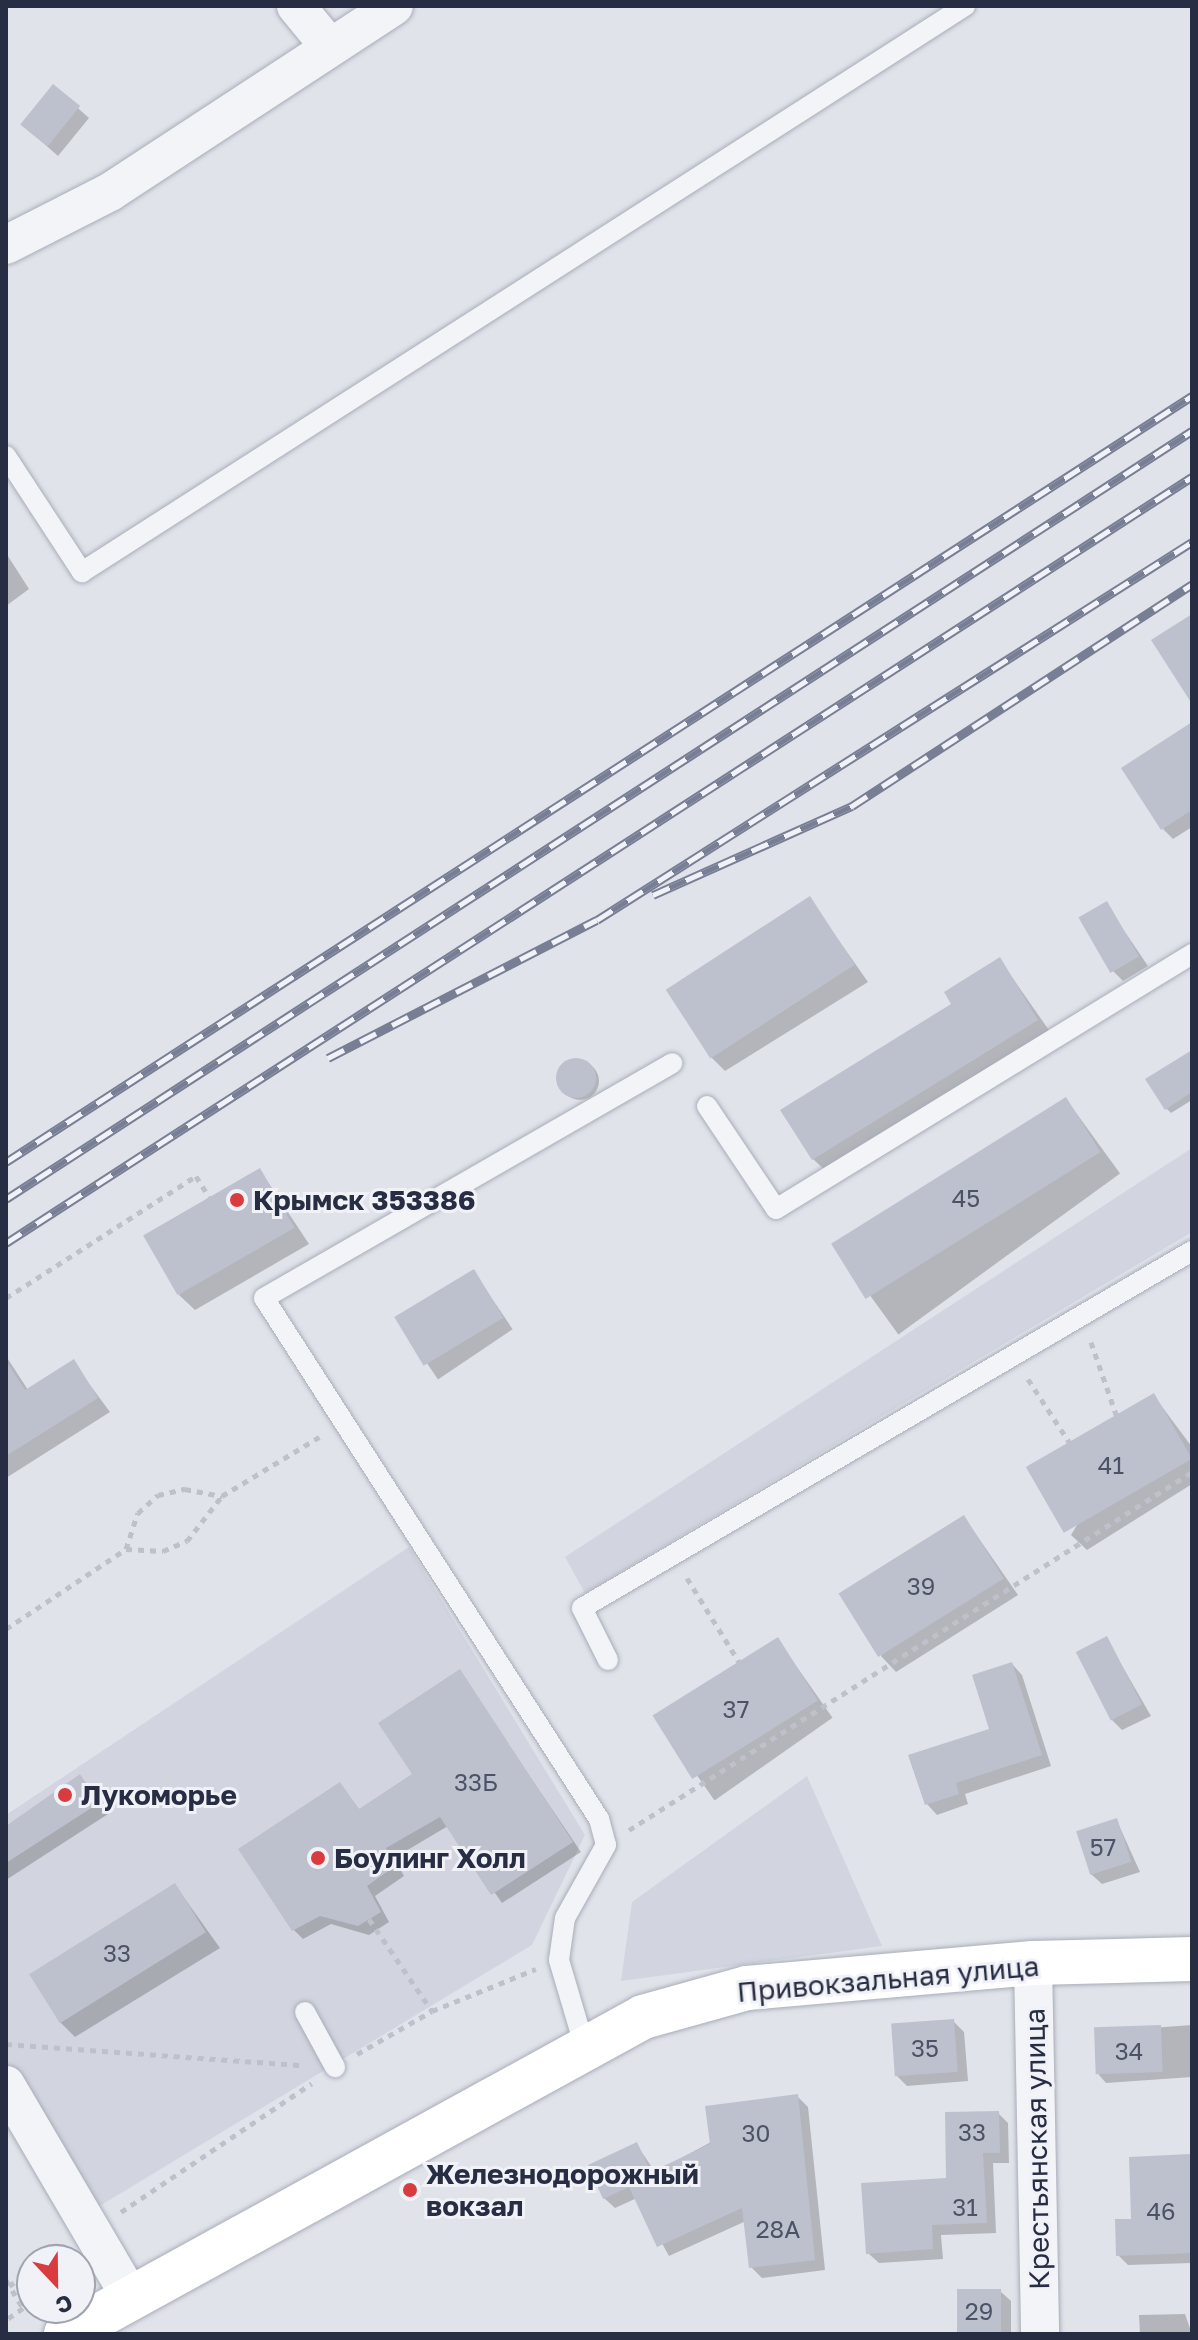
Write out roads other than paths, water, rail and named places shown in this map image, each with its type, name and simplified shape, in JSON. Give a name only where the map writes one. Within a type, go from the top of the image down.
[{"type":"main road","name":"Привокзальная улица","points":[[66,2334],[139,2317],[585,2048],[643,2017],[747,1988],[1033,1963],[1192,1959]]},
{"type":"street","points":[[296,6],[329,46]]},
{"type":"street","points":[[6,245],[110,192],[394,6]]},
{"type":"street","name":"Крестьянская улица","points":[[1033,1963],[1040,2334]]},
{"type":"street","points":[[6,2085],[139,2317]]},
{"type":"lane","points":[[6,456],[82,572],[965,6]]},
{"type":"lane","points":[[707,1106],[776,1209],[1192,954]]},
{"type":"lane","points":[[585,2048],[559,1960],[565,1918],[606,1845],[599,1819],[264,1298],[672,1063]]},
{"type":"lane","points":[[608,1660],[582,1608],[675,1558],[1080,1311],[1192,1251]]},
{"type":"lane","points":[[305,2012],[335,2067]]},
{"type":"railway","points":[[6,1162],[1192,396]]},
{"type":"railway","points":[[6,1199],[1192,431]]},
{"type":"railway","points":[[6,1243],[1192,477]]},
{"type":"railway","points":[[328,1058],[597,920],[1192,542]]},
{"type":"railway","points":[[653,895],[852,806],[1192,584]]},
{"type":"place","name":"Крымск 353386","points":[[237,1200]]},
{"type":"place","name":"Лукоморье","points":[[65,1795]]},
{"type":"place","name":"Боулинг Холл","points":[[318,1858]]},
{"type":"place","name":"Железнодорожный вокзал","points":[[410,2190]]}]
